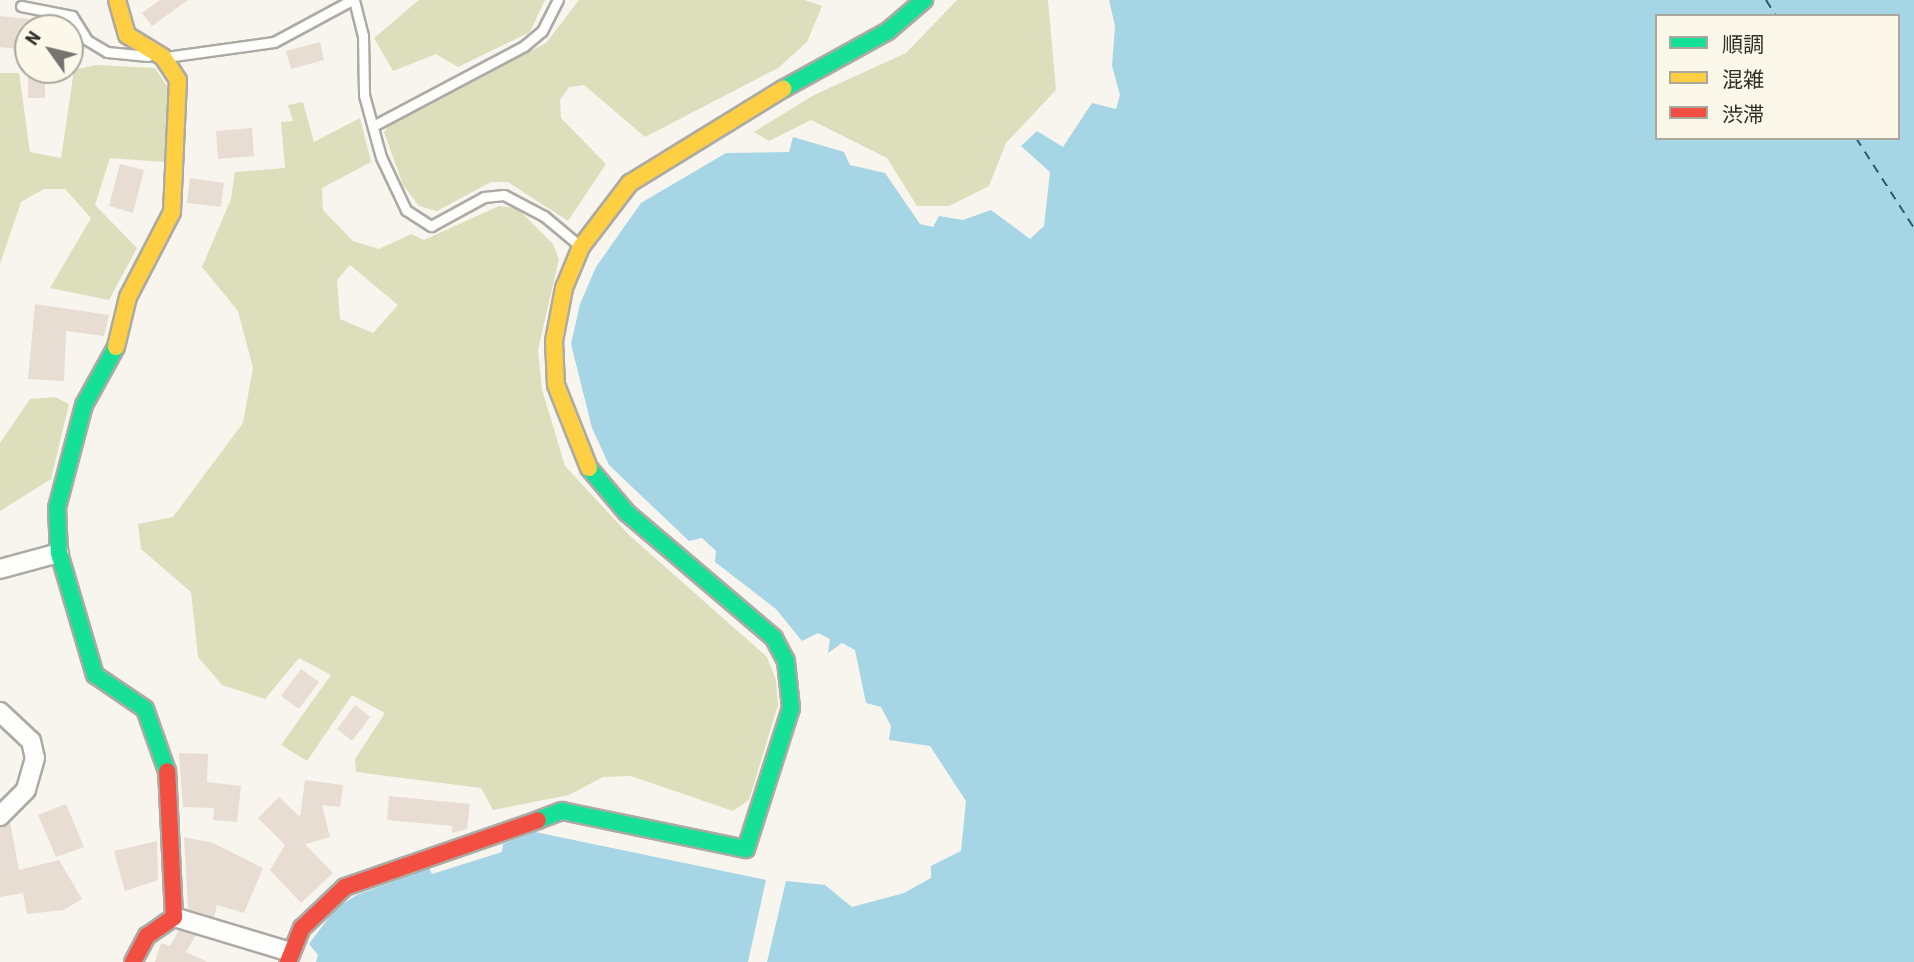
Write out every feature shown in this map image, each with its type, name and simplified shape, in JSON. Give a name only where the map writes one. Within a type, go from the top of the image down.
[{"type":"street","points":[[117,0],[127,35],[163,57],[173,67],[180,97],[172,212],[128,297],[115,356],[77,424],[57,508],[59,553],[95,675],[145,709],[161,742],[174,917]]},
{"type":"street","points":[[174,917],[289,957],[317,911],[345,887],[562,811],[746,849],[791,708],[786,661],[774,638],[606,491],[572,434],[556,385],[554,341],[581,247],[630,183],[692,140],[888,31],[924,0]]},
{"type":"street","points":[[0,569],[59,553]]},
{"type":"street","points":[[0,712],[31,741],[35,758],[26,790],[0,816]]},
{"type":"street","points":[[133,962],[147,936],[174,917]]},
{"type":"lane","points":[[21,6],[72,16],[88,40],[107,52],[163,57],[274,42],[353,0],[380,157],[407,210],[421,224],[431,226],[484,197],[504,195],[544,216],[581,247]]},
{"type":"lane","points":[[373,126],[524,46],[542,31],[558,0]]},
{"type":"green space","points":[[419,0],[545,0],[530,32],[458,67],[436,54],[393,71],[374,38]]},
{"type":"green space","points":[[579,0],[805,0],[822,6],[807,42],[778,68],[645,137],[584,85],[569,87],[560,100],[561,118],[606,164],[568,221],[508,182],[491,182],[437,211],[419,206],[403,185],[384,132],[392,122],[546,43]]},
{"type":"green space","points":[[957,0],[1048,0],[1056,90],[1006,143],[989,186],[949,206],[917,206],[887,158],[811,120],[769,141],[754,132],[814,95],[906,53]]},
{"type":"green space","points":[[96,65],[155,68],[169,89],[164,162],[110,158],[95,205],[137,248],[109,300],[50,288],[91,218],[65,189],[44,189],[21,202],[0,264],[0,73],[14,73],[14,84],[21,84],[30,152],[61,158],[72,84],[84,84],[84,68]]},
{"type":"green space","points":[[303,102],[314,142],[360,118],[371,162],[322,188],[323,210],[353,241],[379,249],[411,234],[424,240],[499,206],[517,208],[553,244],[559,259],[538,350],[542,389],[565,466],[629,535],[767,657],[776,680],[778,705],[749,800],[733,811],[631,776],[603,777],[569,795],[493,810],[481,788],[356,772],[355,759],[385,713],[352,695],[307,761],[281,745],[331,675],[299,658],[265,699],[222,685],[198,657],[191,592],[141,549],[138,524],[173,517],[243,423],[253,368],[238,311],[202,267],[231,199],[235,172],[285,168],[281,122],[293,121],[288,105]],"holes":[[[350,265],[398,305],[373,333],[340,319],[337,280]]]},
{"type":"green space","points":[[55,397],[69,404],[51,479],[0,511],[0,443],[30,399]]},
{"type":"water","points":[[1109,0],[1914,0],[1914,962],[767,962],[786,881],[825,885],[852,907],[904,893],[931,878],[931,866],[961,851],[966,801],[930,746],[889,740],[891,726],[881,707],[866,703],[855,650],[842,643],[828,653],[830,639],[818,633],[802,641],[776,609],[715,562],[716,551],[702,538],[689,541],[609,465],[592,428],[571,344],[580,304],[596,267],[641,203],[726,153],[789,152],[793,137],[844,152],[850,165],[885,173],[920,224],[933,227],[939,216],[963,220],[991,210],[1030,239],[1044,226],[1050,172],[1021,146],[1037,131],[1063,147],[1092,103],[1116,109],[1120,95],[1112,66],[1115,26]]},
{"type":"water","points":[[535,832],[766,880],[748,962],[316,962],[318,955],[309,944],[336,908],[357,895],[429,868],[432,874],[502,852],[503,844]]},
{"type":"building","points":[[160,0],[188,0],[152,26],[142,13]]},
{"type":"building","points":[[0,16],[14,18],[14,48],[0,47]]},
{"type":"building","points":[[320,42],[324,60],[291,69],[286,51]]},
{"type":"building","points":[[28,84],[45,84],[45,98],[28,98]]},
{"type":"building","points":[[252,128],[254,156],[218,159],[216,131]]},
{"type":"building","points":[[120,164],[144,170],[133,213],[109,206]]},
{"type":"building","points":[[190,178],[224,183],[221,207],[187,203]]},
{"type":"building","points":[[35,304],[109,315],[104,336],[66,331],[64,381],[28,379]]},
{"type":"building","points":[[301,669],[319,682],[299,709],[281,696]]},
{"type":"building","points":[[355,705],[370,717],[352,741],[337,729]]},
{"type":"building","points":[[179,753],[208,754],[207,782],[241,786],[237,822],[213,820],[214,808],[183,807]]},
{"type":"building","points":[[305,780],[343,785],[340,807],[322,805],[330,837],[305,844],[333,873],[301,903],[270,870],[285,845],[258,818],[279,797],[300,817]]},
{"type":"building","points":[[389,796],[470,804],[467,829],[452,833],[452,826],[387,820]]},
{"type":"building","points":[[66,804],[84,847],[56,857],[38,815]]},
{"type":"building","points":[[10,822],[19,870],[59,860],[82,899],[64,910],[27,914],[23,893],[0,897],[0,827]]},
{"type":"building","points":[[184,837],[213,843],[263,868],[244,913],[217,905],[214,917],[188,909]]},
{"type":"building","points":[[157,841],[158,880],[125,891],[114,851]]},
{"type":"building","points":[[179,930],[196,935],[186,952],[208,962],[155,962],[161,943],[170,946]]},
{"type":"ferry route","points":[[1766,0],[1775,14]]},
{"type":"ferry route","points":[[1857,140],[1914,228]]},
{"type":"traffic: fast","points":[[783,89],[888,31],[924,0]]},
{"type":"traffic: fast","points":[[116,347],[84,405],[57,508],[59,553],[95,675],[145,709],[167,771]]},
{"type":"traffic: fast","points":[[538,820],[562,811],[746,849],[791,708],[786,661],[774,638],[627,513],[589,468]]},
{"type":"traffic: slow","points":[[116,347],[128,297],[172,212],[178,80],[163,57],[127,35],[117,0]]},
{"type":"traffic: slow","points":[[589,468],[556,385],[554,341],[564,288],[581,247],[630,183],[783,89]]},
{"type":"traffic: jam","points":[[133,962],[147,936],[174,917],[167,771]]},
{"type":"traffic: jam","points":[[288,962],[302,928],[345,887],[538,820]]}]
